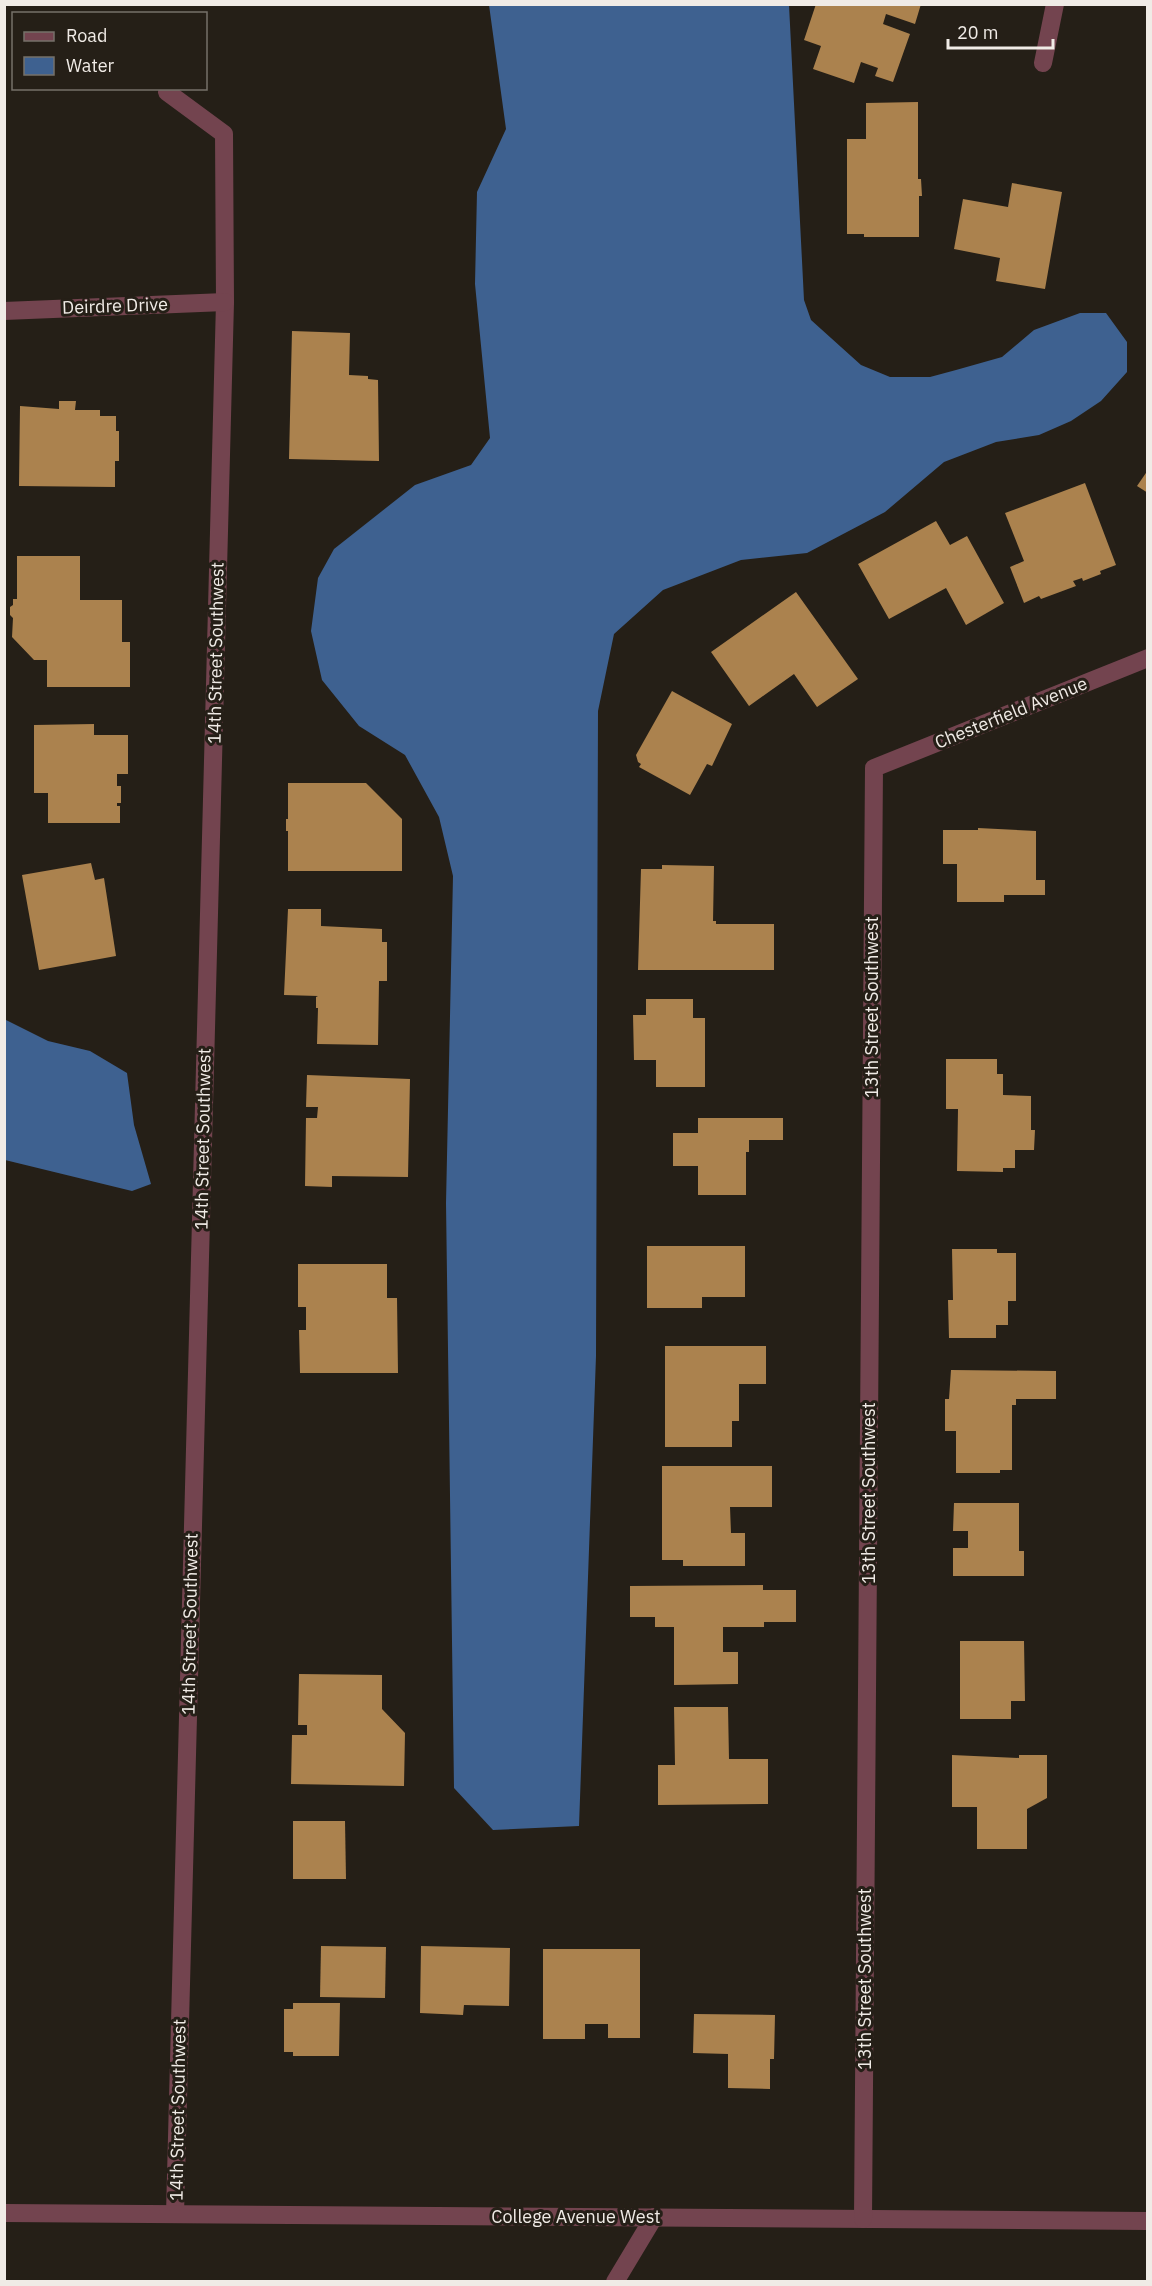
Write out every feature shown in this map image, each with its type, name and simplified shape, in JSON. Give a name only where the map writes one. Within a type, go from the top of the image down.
[{"type":"street","points":[[1042,63],[1055,4]]},
{"type":"street","name":"14th Street Southwest","points":[[167,92],[224,134],[225,302],[175,2214]]},
{"type":"street","name":"Deirdre Drive","points":[[4,311],[225,302]]},
{"type":"street","name":"Chesterfield Avenue","points":[[874,768],[1148,658]]},
{"type":"street","name":"13th Street Southwest","points":[[863,2219],[874,768]]},
{"type":"street","name":"College Avenue West","points":[[4,2213],[1148,2221]]},
{"type":"street","points":[[615,2282],[654,2217]]},
{"type":"water","points":[[489,5],[789,5],[804,300],[811,320],[861,365],[890,377],[930,377],[1002,357],[1034,330],[1080,313],[1106,313],[1127,342],[1127,372],[1101,401],[1071,421],[1039,435],[996,442],[944,462],[885,512],[807,553],[741,560],[663,590],[614,634],[598,711],[596,1356],[579,1826],[493,1830],[454,1788],[446,1203],[453,876],[439,817],[405,755],[359,726],[322,680],[311,631],[318,578],[334,549],[415,485],[471,465],[490,438],[475,284],[477,192],[506,129]]},
{"type":"water","points":[[4,1019],[48,1041],[90,1051],[127,1073],[134,1125],[151,1184],[132,1191],[5,1160]]},
{"type":"building","points":[[816,4],[921,4],[915,24],[886,14],[883,24],[910,34],[893,82],[875,76],[878,68],[861,62],[854,83],[813,69],[821,46],[804,40]]},
{"type":"building","points":[[918,102],[918,179],[921,179],[922,196],[919,196],[919,237],[864,237],[864,234],[847,234],[847,139],[866,139],[866,103]]},
{"type":"building","points":[[1012,183],[1062,192],[1045,289],[996,281],[1000,258],[954,249],[963,199],[1008,207]]},
{"type":"building","points":[[292,331],[350,333],[349,375],[368,376],[368,379],[378,380],[379,461],[289,459]]},
{"type":"building","points":[[59,401],[76,401],[75,410],[100,410],[100,416],[116,416],[116,431],[119,431],[119,461],[115,461],[115,487],[19,486],[20,406],[59,409]]},
{"type":"building","points":[[1148,470],[1148,493],[1137,486]]},
{"type":"building","points":[[1085,483],[1116,565],[1083,581],[1082,578],[1073,581],[1076,586],[1041,599],[1039,596],[1024,603],[1010,567],[1024,561],[1005,513]]},
{"type":"building","points":[[936,521],[950,545],[967,536],[1004,603],[966,625],[946,588],[889,619],[858,564]]},
{"type":"building","points":[[17,556],[80,556],[80,600],[122,600],[122,642],[130,642],[130,687],[47,687],[47,660],[34,660],[12,637],[13,618],[10,615],[10,607],[13,605],[13,599],[17,599]]},
{"type":"building","points":[[796,592],[858,679],[817,707],[794,674],[749,706],[711,652]]},
{"type":"building","points":[[672,691],[732,724],[712,766],[707,764],[690,795],[639,767],[641,764],[636,755]]},
{"type":"building","points":[[94,724],[94,735],[128,735],[128,774],[117,774],[117,786],[121,786],[121,803],[117,803],[117,806],[120,806],[120,823],[48,823],[48,793],[34,793],[34,725]]},
{"type":"building","points":[[288,783],[366,783],[402,819],[402,871],[288,871],[286,819],[288,819]]},
{"type":"building","points":[[978,828],[1036,831],[1036,880],[1045,880],[1045,895],[1004,895],[1004,902],[957,902],[957,864],[943,864],[943,830],[978,830]]},
{"type":"building","points":[[91,863],[95,880],[104,878],[116,956],[39,970],[22,875]]},
{"type":"building","points":[[662,865],[714,866],[713,921],[716,921],[716,924],[774,924],[774,970],[638,970],[641,869],[662,869]]},
{"type":"building","points":[[288,909],[321,909],[321,926],[382,929],[382,942],[387,942],[387,981],[379,981],[378,1045],[317,1044],[316,997],[318,996],[284,995]]},
{"type":"building","points":[[646,999],[693,999],[693,1018],[705,1018],[705,1087],[656,1087],[656,1060],[634,1060],[633,1015],[646,1015]]},
{"type":"building","points":[[946,1059],[997,1059],[997,1074],[1003,1074],[1003,1095],[1031,1096],[1031,1130],[1035,1130],[1034,1150],[1015,1150],[1015,1168],[1003,1168],[1003,1172],[957,1171],[958,1109],[946,1109]]},
{"type":"building","points":[[307,1075],[410,1079],[408,1177],[332,1176],[332,1187],[305,1186],[306,1118],[317,1118],[318,1107],[306,1107]]},
{"type":"building","points":[[698,1118],[783,1118],[783,1140],[749,1140],[749,1152],[746,1152],[746,1195],[698,1195],[698,1166],[673,1166],[673,1133],[698,1133]]},
{"type":"building","points":[[647,1246],[745,1246],[745,1297],[702,1297],[702,1308],[647,1308]]},
{"type":"building","points":[[952,1249],[997,1249],[997,1253],[1016,1253],[1016,1301],[1008,1301],[1008,1325],[996,1325],[996,1338],[949,1338],[948,1300],[953,1300]]},
{"type":"building","points":[[298,1264],[387,1264],[387,1298],[397,1298],[398,1373],[300,1373],[299,1330],[306,1330],[306,1307],[298,1307]]},
{"type":"building","points":[[665,1346],[766,1346],[766,1384],[739,1384],[739,1421],[732,1421],[732,1447],[665,1447]]},
{"type":"building","points":[[951,1370],[1056,1371],[1056,1399],[1016,1399],[1016,1405],[1012,1405],[1012,1470],[1000,1470],[1000,1473],[956,1473],[956,1431],[945,1431],[945,1399],[949,1399]]},
{"type":"building","points":[[662,1466],[772,1466],[772,1507],[730,1507],[731,1533],[745,1533],[745,1566],[683,1566],[683,1560],[662,1560]]},
{"type":"building","points":[[954,1503],[1019,1503],[1019,1551],[1024,1551],[1024,1576],[953,1576],[953,1548],[968,1548],[968,1531],[953,1531]]},
{"type":"building","points":[[763,1585],[763,1590],[796,1590],[796,1622],[764,1622],[764,1627],[723,1627],[723,1652],[738,1652],[738,1684],[674,1685],[674,1627],[655,1627],[655,1617],[630,1617],[630,1586]]},
{"type":"building","points":[[960,1641],[1024,1641],[1025,1701],[1011,1701],[1011,1719],[960,1719]]},
{"type":"building","points":[[299,1674],[382,1675],[382,1709],[405,1733],[404,1786],[291,1784],[292,1735],[307,1735],[307,1725],[298,1725]]},
{"type":"building","points":[[674,1707],[728,1707],[729,1759],[768,1759],[768,1804],[658,1805],[658,1765],[675,1765]]},
{"type":"building","points":[[952,1755],[1019,1758],[1019,1755],[1047,1755],[1047,1798],[1027,1809],[1027,1849],[977,1849],[977,1807],[952,1807]]},
{"type":"building","points":[[293,1821],[345,1821],[346,1879],[293,1879]]},
{"type":"building","points":[[321,1946],[386,1947],[385,1998],[320,1997]]},
{"type":"building","points":[[421,1946],[510,1948],[509,2006],[464,2005],[463,2015],[420,2013]]},
{"type":"building","points":[[543,1949],[640,1949],[640,2038],[608,2038],[608,2024],[585,2024],[585,2039],[543,2039]]},
{"type":"building","points":[[293,2003],[340,2003],[339,2056],[293,2056],[293,2052],[284,2052],[284,2009],[293,2009]]},
{"type":"building","points":[[694,2014],[775,2015],[774,2059],[770,2059],[770,2089],[728,2088],[728,2054],[693,2053]]}]
